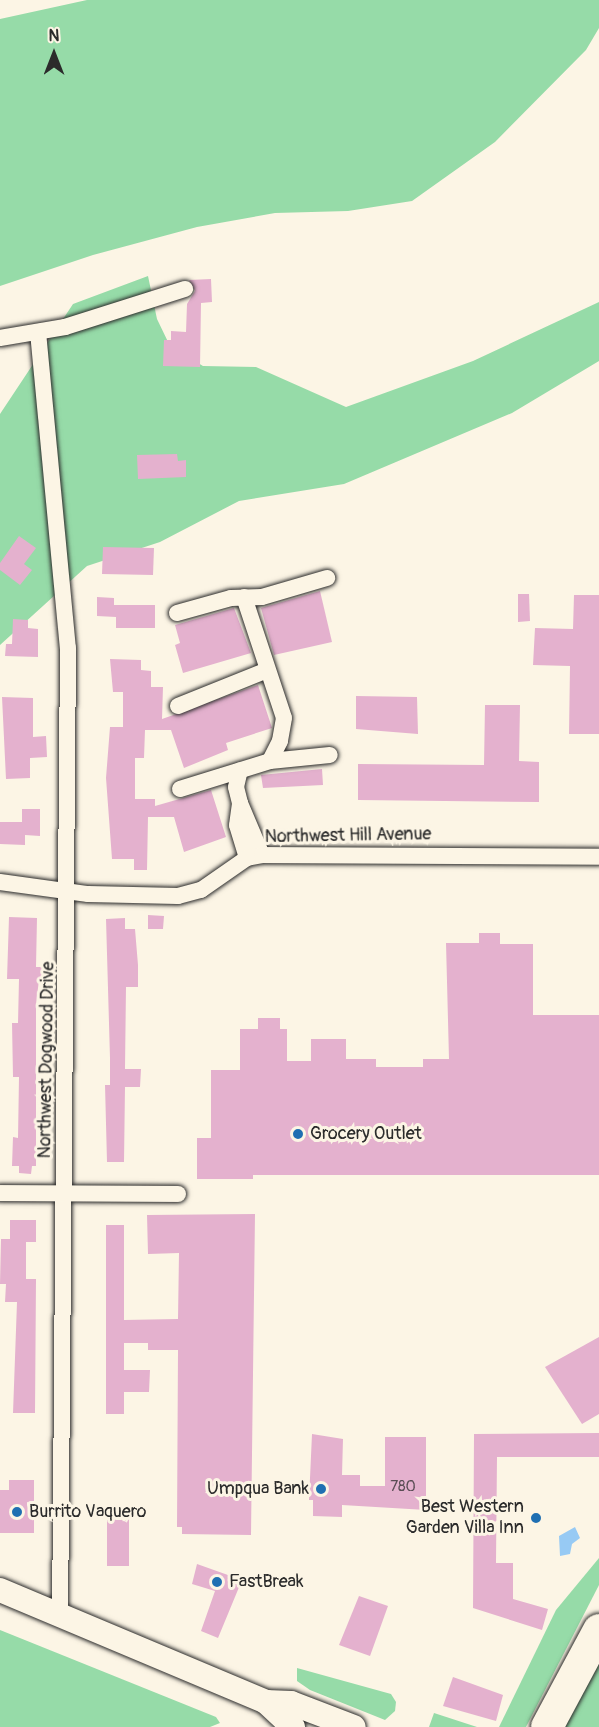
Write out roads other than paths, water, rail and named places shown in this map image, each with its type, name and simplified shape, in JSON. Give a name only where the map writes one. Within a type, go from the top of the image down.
[{"type":"highway","points":[[547,1727],[599,1630]]},
{"type":"main road","points":[[0,1590],[266,1702],[293,1727]]},
{"type":"main road","points":[[266,1702],[291,1703],[354,1727]]},
{"type":"street","points":[[0,338],[38,332],[185,289]]},
{"type":"street","name":"Northwest Dogwood Drive","points":[[38,332],[68,648],[69,891],[60,1614]]},
{"type":"street","points":[[177,613],[244,597],[262,597],[327,578]]},
{"type":"street","points":[[244,597],[265,670],[284,718],[280,741],[270,761]]},
{"type":"street","points":[[178,706],[265,670]]},
{"type":"street","points":[[180,789],[270,761],[330,755]]},
{"type":"street","points":[[240,770],[236,787],[255,857]]},
{"type":"street","name":"Northwest Hill Avenue","points":[[0,882],[69,891],[178,896],[201,890],[255,857],[599,857]]},
{"type":"street","points":[[0,1193],[178,1194]]},
{"type":"water","points":[[575,1527],[580,1538],[572,1544],[570,1554],[560,1556],[559,1536]]},
{"type":"place","name":"Grocery Outlet","points":[[298,1134]]},
{"type":"place","name":"Umpqua Bank","points":[[321,1489]]},
{"type":"place","name":"Burrito Vaquero","points":[[17,1512]]},
{"type":"place","name":"Best Western Garden Villa Inn","points":[[536,1518]]},
{"type":"place","name":"FastBreak","points":[[217,1582]]}]
